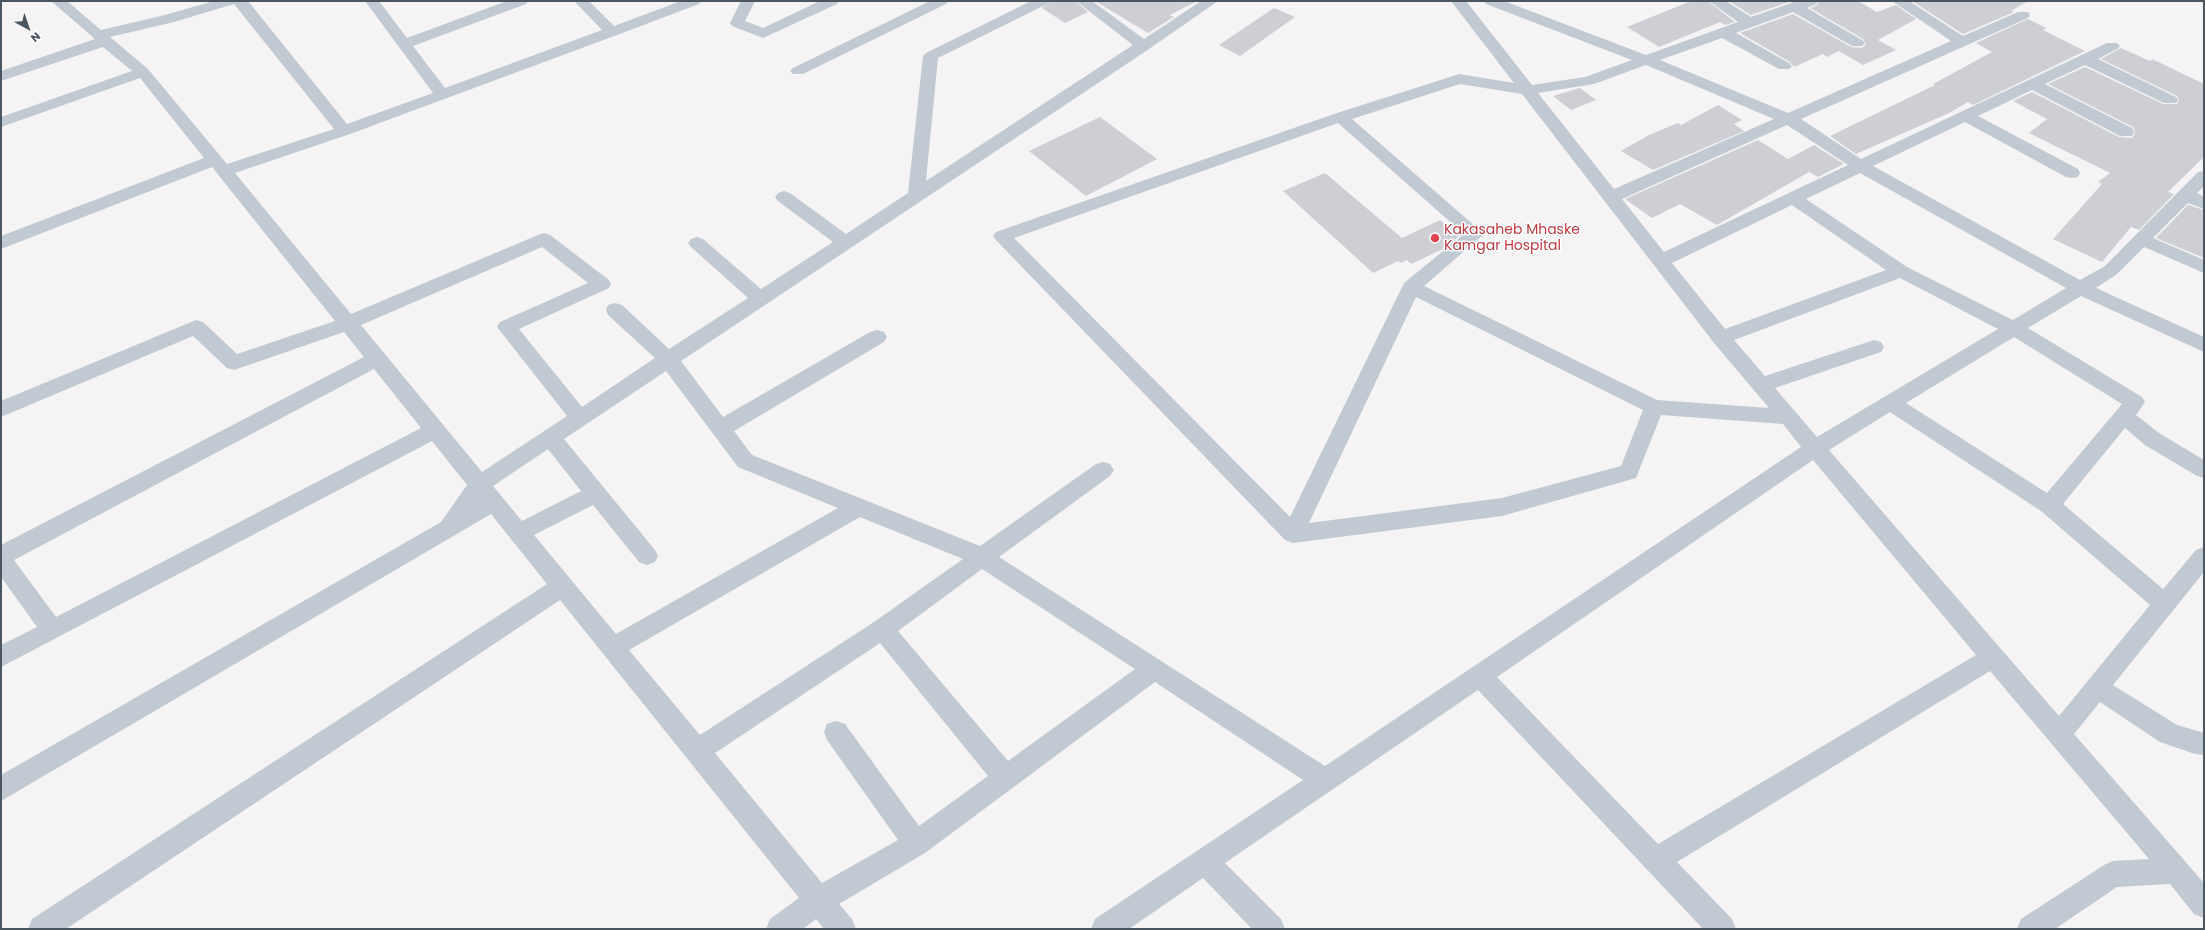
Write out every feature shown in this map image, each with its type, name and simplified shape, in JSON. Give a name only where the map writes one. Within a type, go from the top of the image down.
[{"type":"street","points":[[58,1],[143,72],[842,929]]},
{"type":"street","points":[[169,19],[174,1]]},
{"type":"street","points":[[1,76],[101,38],[229,1]]},
{"type":"street","points":[[240,1],[344,131]]},
{"type":"street","points":[[372,1],[442,94]]},
{"type":"street","points":[[404,44],[521,1]]},
{"type":"street","points":[[581,1],[612,32]]},
{"type":"street","points":[[1,243],[219,166],[344,131],[693,1]]},
{"type":"street","points":[[748,1],[738,22],[763,34],[832,1]]},
{"type":"street","points":[[798,71],[941,1]]},
{"type":"street","points":[[916,197],[930,56],[1042,1]]},
{"type":"street","points":[[1083,1],[1144,46]]},
{"type":"street","points":[[448,529],[480,484],[1211,1]]},
{"type":"street","points":[[1458,1],[1722,338],[2204,904]]},
{"type":"street","points":[[1491,1],[1646,60],[1789,119],[1860,166],[2080,288],[2204,345]]},
{"type":"street","points":[[1716,1],[1750,23]]},
{"type":"street","points":[[1293,534],[1002,236],[1340,117],[1459,79],[1528,90],[1588,81],[1811,1]]},
{"type":"street","points":[[1899,1],[1963,42]]},
{"type":"street","points":[[1795,7],[1856,43]]},
{"type":"street","points":[[1611,197],[2023,15]]},
{"type":"street","points":[[1723,32],[1784,66]]},
{"type":"street","points":[[1661,261],[2112,46]]},
{"type":"street","points":[[2086,59],[2170,100]]},
{"type":"street","points":[[1,122],[143,72]]},
{"type":"street","points":[[2032,84],[2126,132]]},
{"type":"street","points":[[1965,116],[2072,173]]},
{"type":"street","points":[[1293,534],[1412,287],[1475,234],[1340,117]]},
{"type":"street","points":[[1105,929],[1815,448],[2111,270],[2141,240],[2195,199],[2204,176]]},
{"type":"street","points":[[784,197],[846,243]]},
{"type":"street","points":[[1793,198],[1901,270],[2013,328],[2135,402],[2049,505]]},
{"type":"street","points":[[1,409],[196,327],[234,363],[348,324],[544,239],[602,284],[507,327],[580,419]]},
{"type":"street","points":[[2141,240],[2204,267]]},
{"type":"street","points":[[697,243],[761,299]]},
{"type":"street","points":[[1722,338],[1901,270]]},
{"type":"street","points":[[1412,287],[1654,407],[1788,417]]},
{"type":"street","points":[[615,310],[669,360],[745,461],[982,557],[1325,780]]},
{"type":"street","points":[[720,429],[877,337]]},
{"type":"street","points":[[1762,385],[1874,347]]},
{"type":"street","points":[[52,630],[1,557],[377,359]]},
{"type":"street","points":[[1890,402],[2049,505],[2165,604]]},
{"type":"street","points":[[1293,534],[1502,507],[1629,472],[1654,407]]},
{"type":"street","points":[[2123,416],[2152,439],[2204,470]]},
{"type":"street","points":[[1,656],[435,430]]},
{"type":"street","points":[[551,438],[648,556]]},
{"type":"street","points":[[697,751],[882,629],[1103,470]]},
{"type":"street","points":[[520,533],[596,493]]},
{"type":"street","points":[[1,789],[494,502]]},
{"type":"street","points":[[612,647],[858,507]]},
{"type":"street","points":[[2059,734],[2165,604],[2199,570]]},
{"type":"street","points":[[42,929],[563,586]]},
{"type":"street","points":[[882,629],[1006,778]]},
{"type":"street","points":[[1656,860],[1993,657]]},
{"type":"street","points":[[780,929],[819,900],[916,844],[1154,669]]},
{"type":"street","points":[[1480,675],[1656,860],[1717,927]]},
{"type":"street","points":[[2096,687],[2169,734],[2195,743],[2204,744]]},
{"type":"street","points":[[836,732],[916,844]]},
{"type":"street","points":[[1205,862],[1271,929]]},
{"type":"street","points":[[2031,929],[2113,874],[2176,871]]},
{"type":"building","points":[[1050,1],[1075,1],[1088,12],[1065,23],[1042,8]]},
{"type":"building","points":[[1095,1],[1197,1],[1170,15],[1174,17],[1148,33]]},
{"type":"building","points":[[1691,1],[1708,1],[1735,22],[1725,25],[1720,22],[1659,47],[1627,27]]},
{"type":"building","points":[[1729,1],[1792,1],[1751,15]]},
{"type":"building","points":[[1819,1],[1858,1],[1877,12],[1896,5],[1916,19],[1878,40],[1896,50],[1863,65],[1839,51],[1827,57],[1823,54],[1794,67],[1790,62],[1740,33],[1793,14],[1851,47],[1862,48],[1866,44],[1863,39],[1810,8],[1817,5]]},
{"type":"building","points":[[1912,1],[2028,1],[2011,11],[2014,12],[1963,34]]},
{"type":"building","points":[[1274,8],[1295,17],[1240,56],[1219,45]]},
{"type":"building","points":[[2028,19],[2046,28],[2043,30],[2085,51],[1973,105],[1968,102],[1949,113],[1856,154],[1830,136],[1935,85],[1933,84],[1992,52],[1976,43]]},
{"type":"building","points":[[2121,48],[2150,61],[2152,59],[2204,84],[2204,157],[2168,192],[2174,194],[2139,230],[2131,227],[2102,262],[2053,239],[2102,184],[2098,182],[2110,173],[2029,133],[2047,119],[2013,101],[2032,92],[2119,137],[2132,138],[2135,133],[2133,127],[2048,84],[2085,67],[2163,104],[2177,104],[2179,99],[2177,96],[2101,59]]},
{"type":"building","points":[[1580,88],[1596,100],[1571,110],[1553,96]]},
{"type":"building","points":[[1718,105],[1742,120],[1734,124],[1744,131],[1653,170],[1621,151],[1649,135],[1678,123],[1681,125]]},
{"type":"building","points":[[1100,117],[1157,159],[1086,196],[1029,151]]},
{"type":"building","points":[[1758,140],[1788,159],[1814,145],[1844,164],[1818,177],[1809,172],[1717,225],[1680,204],[1652,218],[1625,199]]},
{"type":"building","points":[[1325,173],[1402,238],[1440,220],[1459,236],[1443,249],[1411,264],[1407,260],[1400,263],[1398,261],[1373,273],[1283,191]]},
{"type":"building","points":[[2188,205],[2204,210],[2204,258],[2156,238]]},
{"type":"place","name":"Kakasaheb Mhaske Kamgar Hospital","points":[[1435,238]]}]
